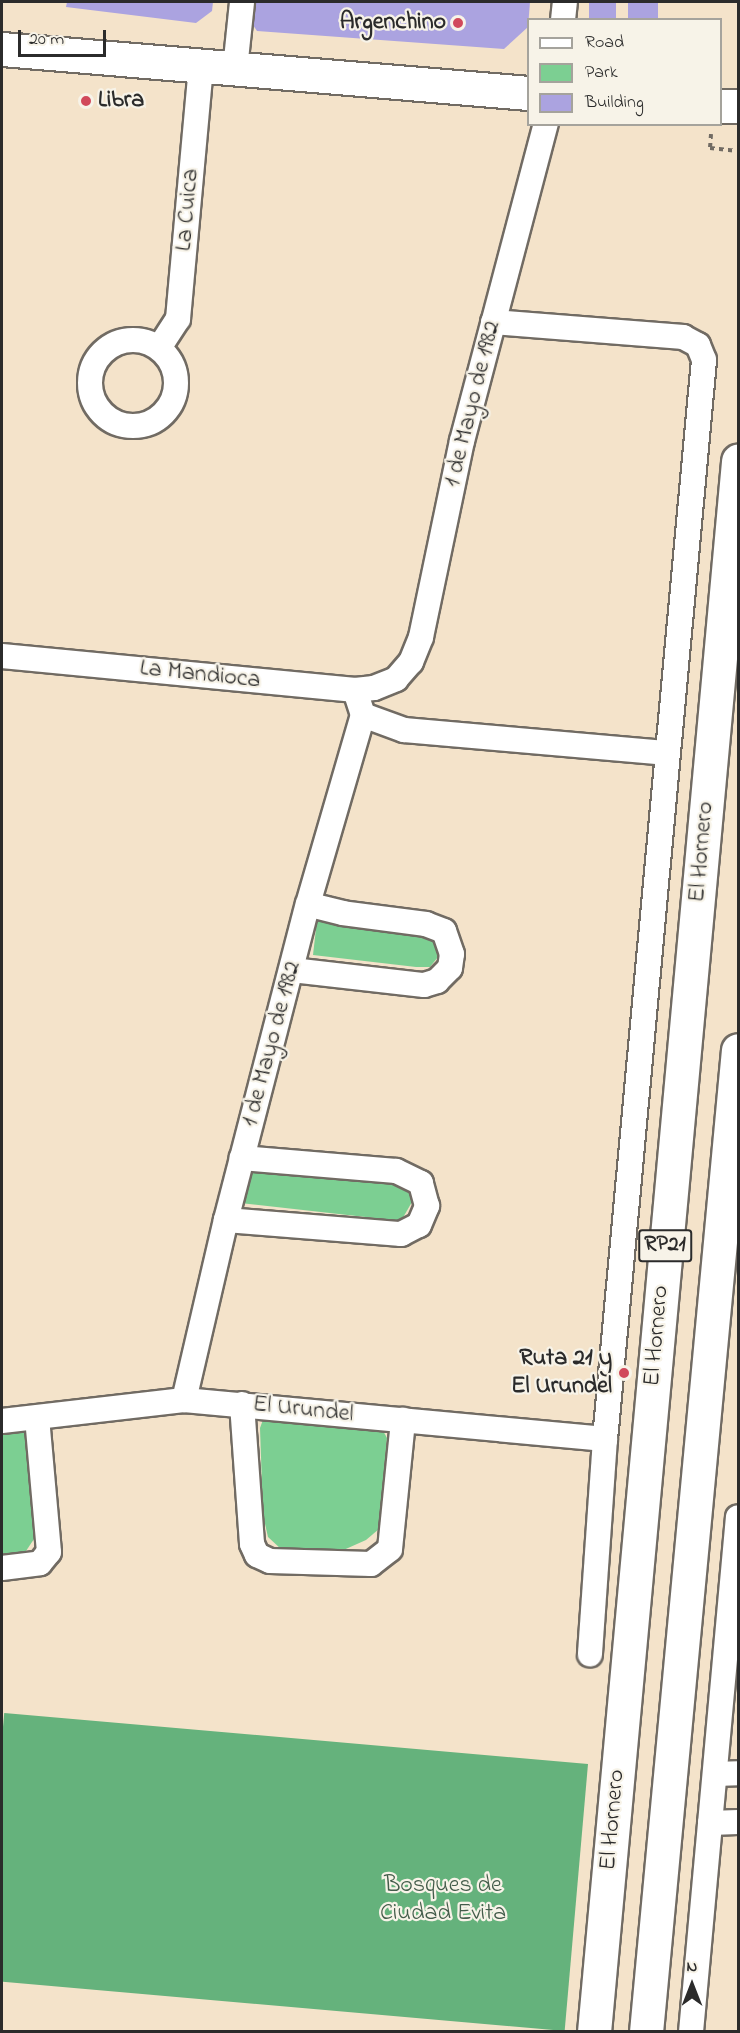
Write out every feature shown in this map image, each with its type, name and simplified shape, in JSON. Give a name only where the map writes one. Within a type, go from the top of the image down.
[{"type":"main road","points":[[2,49],[527,93]]},
{"type":"main road","points":[[722,106],[738,106]]},
{"type":"main road","name":"El Hornero","points":[[594,2031],[738,460]]},
{"type":"main road","name":"RP21","points":[[646,2031],[738,1050]]},
{"type":"street","points":[[235,69],[242,2]]},
{"type":"street","points":[[563,18],[565,2]]},
{"type":"street","name":"La Cuica","points":[[159,348],[178,320],[201,66]]},
{"type":"street","name":"1 de Mayo de 1982","points":[[396,679],[411,662],[421,637],[462,441],[545,126]]},
{"type":"street","name":"El Hornero","points":[[493,322],[683,337],[698,345],[704,360],[605,1439],[590,1654]]},
{"type":"street","name":"La Mandioca","points":[[2,656],[355,690],[374,688],[396,679]]},
{"type":"street","points":[[355,690],[363,715],[404,730],[668,753]]},
{"type":"street","name":"1 de Mayo de 1982","points":[[184,1400],[226,1220],[308,904],[363,715]]},
{"type":"street","points":[[292,970],[424,985],[437,981],[450,968],[453,954],[444,931],[426,924],[343,913],[308,904]]},
{"type":"street","points":[[226,1220],[401,1234],[418,1225],[427,1206],[421,1184],[396,1171],[242,1158]]},
{"type":"street","name":"El Urundel","points":[[2,1421],[184,1400],[605,1439]]},
{"type":"street","points":[[242,1404],[252,1544],[257,1555],[270,1561],[350,1566],[371,1564],[386,1554],[395,1528],[403,1420]]},
{"type":"street","points":[[2,1568],[26,1568],[40,1563],[49,1552],[37,1418]]},
{"type":"street","points":[[692,2031],[710,1823],[727,1773],[738,1517]]},
{"type":"street","points":[[710,1823],[738,1822]]},
{"type":"path","points":[[712,126],[710,148],[738,151]]},
{"type":"green space","points":[[317,920],[429,933],[438,942],[438,957],[430,967],[416,967],[313,955]]},
{"type":"green space","points":[[251,1168],[400,1182],[416,1195],[401,1221],[240,1203]]},
{"type":"green space","points":[[264,1417],[381,1427],[387,1438],[379,1529],[366,1540],[339,1552],[281,1549],[268,1537],[263,1515],[260,1428]]},
{"type":"green space","points":[[22,1428],[26,1433],[36,1536],[26,1551],[2,1556],[2,1429]]},
{"type":"green space","name":"Bosques de Ciudad Evita","points":[[4,1713],[588,1764],[565,2031],[2,1982],[2,1738]]},
{"type":"building","points":[[67,2],[213,2],[212,11],[196,23],[66,7]]},
{"type":"building","points":[[245,2],[530,2],[527,28],[504,49],[257,31],[244,12]]},
{"type":"building","points":[[589,2],[616,2],[616,18],[589,18]]},
{"type":"building","points":[[628,2],[658,2],[658,18],[628,18]]},
{"type":"place","name":"Argenchino","points":[[458,23]]},
{"type":"place","name":"Libra","points":[[86,101]]},
{"type":"place","name":"Ruta 21 y El Urundel","points":[[624,1373]]}]
